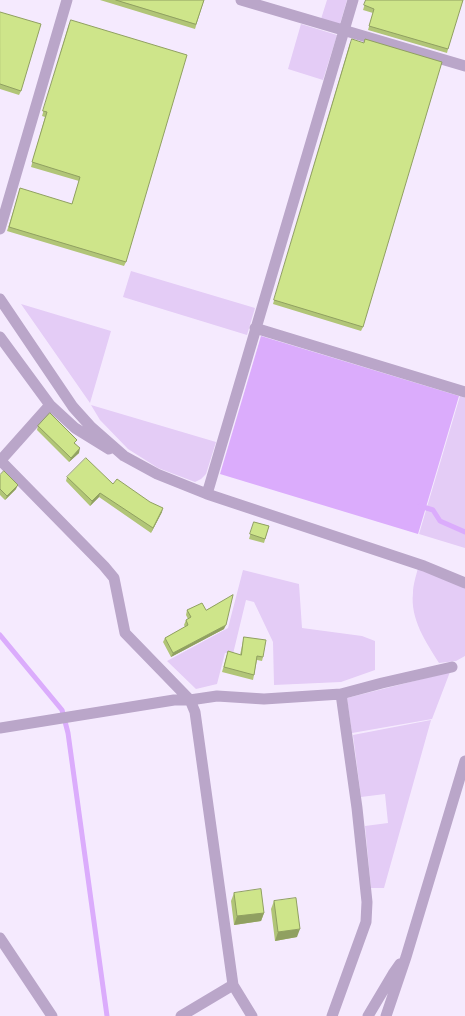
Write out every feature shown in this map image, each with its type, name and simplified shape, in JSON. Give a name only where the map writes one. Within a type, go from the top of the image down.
[{"type":"street","points":[[0,230],[67,0]]},
{"type":"street","points":[[240,0],[465,66]]},
{"type":"street","points":[[207,494],[255,328],[354,0]]},
{"type":"street","points":[[0,299],[73,408],[91,427],[124,456]]},
{"type":"street","points":[[255,328],[465,392]]},
{"type":"street","points":[[0,337],[50,405],[75,428],[104,447],[157,474],[207,494],[424,566],[465,583]]},
{"type":"street","points":[[50,405],[0,460],[114,578],[126,633],[190,700],[195,712],[233,985],[252,1016]]},
{"type":"street","points":[[0,728],[174,700],[190,700],[217,696],[264,699],[341,694],[452,667]]},
{"type":"street","points":[[332,1016],[366,922],[367,902],[357,808],[341,694]]},
{"type":"street","points":[[386,1016],[406,957],[465,761]]},
{"type":"street","points":[[0,938],[52,1016]]},
{"type":"street","points":[[368,1016],[393,974],[406,957]]},
{"type":"street","points":[[181,1016],[233,985]]},
{"type":"shaded area","points":[[327,0],[347,0],[340,24],[321,19]]},
{"type":"shaded area","points":[[301,24],[337,35],[323,80],[288,69]]},
{"type":"shaded area","points":[[131,271],[255,308],[247,335],[123,297]]},
{"type":"shaded area","points":[[21,304],[111,331],[90,403]]},
{"type":"shaded area","points":[[261,336],[459,396],[418,534],[220,474]]},
{"type":"shaded area","points":[[460,396],[465,398],[465,548],[419,534]]},
{"type":"shaded area","points":[[91,405],[216,442],[206,474],[195,482],[158,468],[128,449],[100,420]]},
{"type":"shaded area","points":[[418,568],[465,588],[465,656],[456,661],[439,663],[416,621],[413,603],[414,587]]},
{"type":"shaded area","points":[[243,570],[299,584],[302,628],[362,636],[375,641],[375,670],[341,682],[274,685],[273,642],[254,602],[246,600],[233,654],[225,653],[217,684],[196,689],[167,661],[228,628]]},
{"type":"shaded area","points":[[450,672],[432,719],[352,733],[347,698]]},
{"type":"shaded area","points":[[431,720],[384,888],[371,888],[365,826],[388,823],[385,794],[361,797],[353,735]]},
{"type":"building","points":[[116,0],[204,0],[196,24]]},
{"type":"building","points":[[366,0],[463,0],[448,49],[369,26],[374,9],[364,5]]},
{"type":"building","points":[[0,12],[41,24],[21,91],[0,84]]},
{"type":"building","points":[[71,20],[187,55],[126,262],[9,227],[20,188],[72,204],[80,177],[32,162],[47,112],[43,111]]},
{"type":"building","points":[[352,39],[364,43],[365,39],[442,62],[363,327],[274,300]]},
{"type":"building","points":[[50,413],[77,440],[74,443],[80,448],[71,458],[38,426]]},
{"type":"building","points":[[86,458],[113,484],[117,479],[150,502],[163,508],[153,528],[100,493],[92,501],[67,477]]},
{"type":"building","points":[[4,471],[18,485],[7,496],[0,489],[0,475]]},
{"type":"building","points":[[254,522],[269,526],[265,539],[250,534]]},
{"type":"building","points":[[233,595],[226,625],[173,653],[165,638],[188,625],[186,620],[191,617],[187,610],[202,603],[206,610]]},
{"type":"building","points":[[244,637],[266,640],[263,657],[257,656],[254,675],[224,667],[228,651],[241,655]]},
{"type":"building","points":[[261,889],[264,913],[237,916],[234,893]]},
{"type":"building","points":[[296,898],[300,929],[278,932],[274,901]]},
{"type":"waterway","points":[[420,506],[433,510],[440,521],[465,532]]},
{"type":"waterway","points":[[0,635],[62,710],[68,733],[107,1016]]}]
